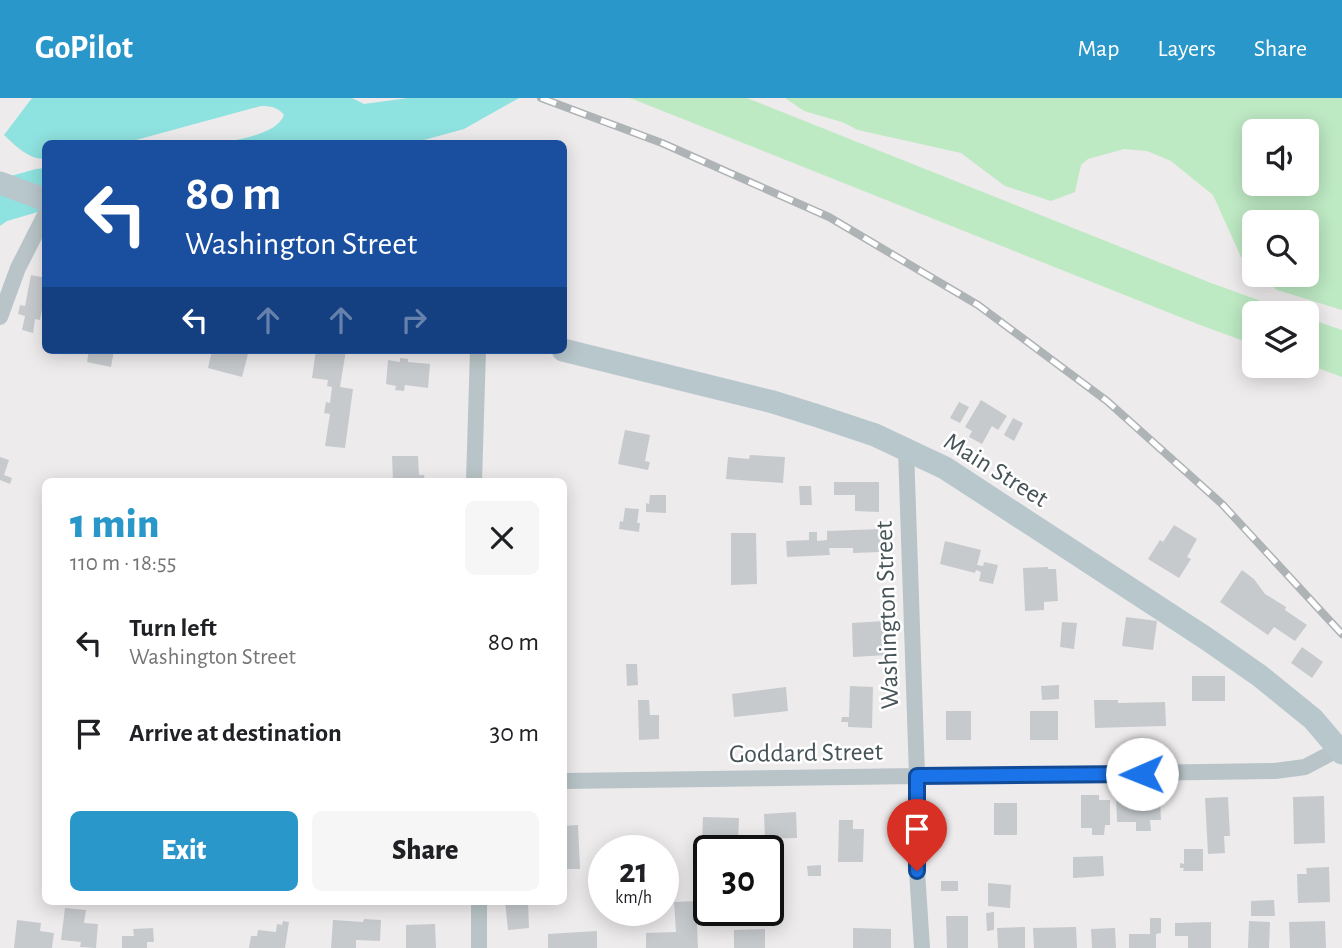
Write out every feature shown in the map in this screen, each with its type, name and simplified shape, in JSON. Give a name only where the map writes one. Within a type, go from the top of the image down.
[{"type":"main road","points":[[0,183],[42,209]]},
{"type":"main road","name":"Main Street","points":[[567,351],[772,402],[875,435],[945,468],[1260,676],[1313,719],[1341,751]]},
{"type":"street","points":[[0,317],[18,268],[42,217]]},
{"type":"street","points":[[474,478],[478,354]]},
{"type":"street","name":"Washington Street","points":[[906,449],[917,776],[917,871],[922,948]]},
{"type":"street","name":"Goddard Street","points":[[567,780],[1275,771],[1305,767],[1341,751]]},
{"type":"street","points":[[479,905],[479,948]]},
{"type":"green space","points":[[630,98],[747,98],[1261,301],[1242,301],[1242,340]]},
{"type":"green space","points":[[785,98],[1342,98],[1342,310],[1274,287],[1319,287],[1319,210],[1242,210],[1242,258],[1213,195],[1171,161],[1147,151],[1124,149],[1088,159],[1081,165],[1075,192],[1051,201],[1005,186],[961,153],[858,130],[842,122],[804,111]]},
{"type":"green space","points":[[1319,322],[1342,330],[1342,377],[1319,368]]},
{"type":"water","points":[[32,98],[352,98],[364,104],[408,98],[519,98],[464,129],[424,140],[236,140],[267,131],[284,115],[274,108],[261,106],[136,140],[42,140],[42,158],[28,155],[4,135]]},
{"type":"water","points":[[42,168],[42,211],[7,221],[0,226],[0,179]]},
{"type":"building","points":[[31,275],[42,277],[42,310],[40,320],[35,319],[33,333],[22,330],[25,316],[18,314],[20,305],[25,306]]},
{"type":"building","points":[[88,354],[113,354],[111,367],[87,362]]},
{"type":"building","points":[[211,354],[248,354],[242,377],[208,368]]},
{"type":"building","points":[[315,354],[345,354],[340,387],[353,389],[345,448],[325,446],[330,414],[324,413],[326,402],[330,403],[332,387],[327,386],[328,380],[312,378]]},
{"type":"building","points":[[400,358],[408,359],[408,362],[430,364],[428,388],[405,385],[404,391],[395,390],[396,386],[386,384],[388,360],[400,362]]},
{"type":"building","points":[[981,400],[1007,416],[998,430],[992,426],[982,444],[969,437],[972,431],[965,427]]},
{"type":"building","points":[[959,402],[969,407],[960,423],[950,418]]},
{"type":"building","points":[[1013,418],[1023,423],[1014,441],[1004,435]]},
{"type":"building","points":[[625,430],[650,435],[645,461],[650,462],[648,470],[618,464]]},
{"type":"building","points":[[750,455],[785,457],[783,483],[726,479],[728,457],[749,459]]},
{"type":"building","points":[[392,456],[418,456],[419,475],[424,475],[424,478],[393,478]]},
{"type":"building","points":[[0,457],[9,460],[4,475],[12,478],[10,484],[0,480]]},
{"type":"building","points":[[834,482],[879,482],[879,512],[855,511],[855,495],[834,495]]},
{"type":"building","points":[[799,486],[811,486],[812,505],[800,505]]},
{"type":"building","points":[[650,495],[666,495],[666,513],[646,512]]},
{"type":"building","points":[[625,508],[639,509],[639,532],[619,529]]},
{"type":"building","points":[[1174,525],[1197,539],[1187,557],[1191,559],[1179,578],[1148,559]]},
{"type":"building","points":[[881,529],[881,552],[853,553],[853,548],[829,548],[830,555],[787,557],[786,541],[809,540],[809,532],[817,532],[817,541],[827,540],[827,531]]},
{"type":"building","points":[[731,533],[756,533],[757,584],[731,585]]},
{"type":"building","points":[[945,541],[981,550],[977,565],[983,566],[984,562],[998,565],[993,584],[979,581],[981,572],[976,570],[975,573],[940,564]]},
{"type":"building","points":[[1023,568],[1056,569],[1058,601],[1044,602],[1044,610],[1025,611]]},
{"type":"building","points":[[1242,570],[1254,579],[1265,594],[1307,625],[1295,641],[1274,627],[1268,635],[1220,602]]},
{"type":"building","points":[[1126,617],[1157,621],[1153,650],[1122,646]]},
{"type":"building","points":[[885,621],[887,655],[853,657],[852,623]]},
{"type":"building","points":[[1062,622],[1077,623],[1074,649],[1060,647]]},
{"type":"building","points":[[1302,647],[1323,662],[1312,678],[1291,663]]},
{"type":"building","points":[[626,664],[637,664],[638,685],[627,686]]},
{"type":"building","points":[[1192,676],[1225,676],[1225,701],[1192,701]]},
{"type":"building","points":[[1059,685],[1059,699],[1042,700],[1041,686]]},
{"type":"building","points":[[850,686],[873,687],[872,728],[848,727],[848,722],[841,722],[842,717],[849,717]]},
{"type":"building","points":[[786,687],[788,711],[734,717],[732,694]]},
{"type":"building","points":[[638,700],[649,700],[650,715],[659,715],[659,739],[639,740]]},
{"type":"building","points":[[1094,700],[1118,700],[1118,703],[1165,702],[1166,726],[1095,728]]},
{"type":"building","points":[[946,711],[971,711],[971,740],[946,740]]},
{"type":"building","points":[[1030,711],[1058,711],[1058,740],[1030,740]]},
{"type":"building","points":[[1081,795],[1099,795],[1099,800],[1110,800],[1110,825],[1105,825],[1104,835],[1092,835],[1092,828],[1081,828]]},
{"type":"building","points":[[1138,795],[1138,803],[1160,802],[1161,820],[1150,820],[1151,831],[1136,831],[1136,822],[1117,822],[1116,796]]},
{"type":"building","points":[[1324,796],[1325,843],[1294,844],[1293,797]]},
{"type":"building","points":[[1228,797],[1230,836],[1224,836],[1225,853],[1208,854],[1205,798]]},
{"type":"building","points":[[994,803],[1017,803],[1017,835],[994,835]]},
{"type":"building","points":[[796,812],[797,838],[765,835],[764,814]]},
{"type":"building","points":[[703,817],[739,818],[738,835],[702,835]]},
{"type":"building","points":[[839,820],[853,820],[853,829],[864,829],[863,862],[838,862]]},
{"type":"building","points":[[578,825],[580,869],[567,869],[567,826]]},
{"type":"building","points":[[1184,849],[1203,849],[1203,871],[1183,871],[1184,868],[1180,868],[1180,863],[1184,864]]},
{"type":"building","points":[[1103,856],[1104,876],[1073,878],[1073,857]]},
{"type":"building","points":[[821,865],[821,876],[808,876],[807,866]]},
{"type":"building","points":[[1329,867],[1330,902],[1298,903],[1297,874],[1307,874],[1306,868]]},
{"type":"building","points":[[941,881],[958,881],[958,891],[941,891]]},
{"type":"building","points":[[988,883],[1011,885],[1010,908],[988,906]]},
{"type":"building","points":[[1274,900],[1275,916],[1251,916],[1251,901]]},
{"type":"building","points":[[693,901],[693,926],[697,926],[698,948],[646,948],[646,933],[676,932],[676,926],[679,926],[679,902]]},
{"type":"building","points":[[505,905],[528,905],[529,928],[508,930]]},
{"type":"building","points":[[65,908],[86,910],[84,923],[98,924],[96,948],[80,947],[81,942],[61,940]]},
{"type":"building","points":[[994,912],[994,930],[987,931],[986,913]]},
{"type":"building","points":[[946,916],[968,916],[968,948],[947,948]]},
{"type":"building","points":[[1150,918],[1161,918],[1161,933],[1156,934],[1156,948],[1129,948],[1129,934],[1150,934]]},
{"type":"building","points":[[364,919],[381,920],[380,941],[356,940],[356,948],[331,948],[333,920],[363,922]]},
{"type":"building","points":[[17,920],[41,923],[40,931],[54,933],[52,948],[14,948]]},
{"type":"building","points":[[283,921],[289,922],[285,948],[249,948],[251,936],[257,936],[258,930],[276,932],[277,924],[282,925]]},
{"type":"building","points":[[1249,921],[1270,922],[1269,948],[1248,948]]},
{"type":"building","points":[[1325,921],[1326,948],[1290,948],[1289,922]]},
{"type":"building","points":[[1211,922],[1211,948],[1188,948],[1188,936],[1175,936],[1175,923]]},
{"type":"building","points":[[435,924],[436,948],[406,948],[406,925]]},
{"type":"building","points":[[1025,927],[1025,948],[998,948],[997,928]]},
{"type":"building","points":[[1076,927],[1077,948],[1034,948],[1033,928]]},
{"type":"building","points":[[153,928],[154,942],[147,942],[147,948],[122,948],[122,936],[134,936],[133,929]]},
{"type":"building","points":[[853,928],[891,929],[891,948],[853,948]]},
{"type":"building","points":[[1115,928],[1116,948],[1092,948],[1091,929]]},
{"type":"building","points":[[765,929],[765,948],[734,948],[734,930]]},
{"type":"building","points":[[597,931],[597,948],[548,948],[548,934]]},
{"type":"railway","points":[[541,98],[662,143],[829,217],[978,305],[1107,401],[1222,504],[1342,634]]},
{"type":"route","points":[[917,871],[917,776],[1142,774]]}]
